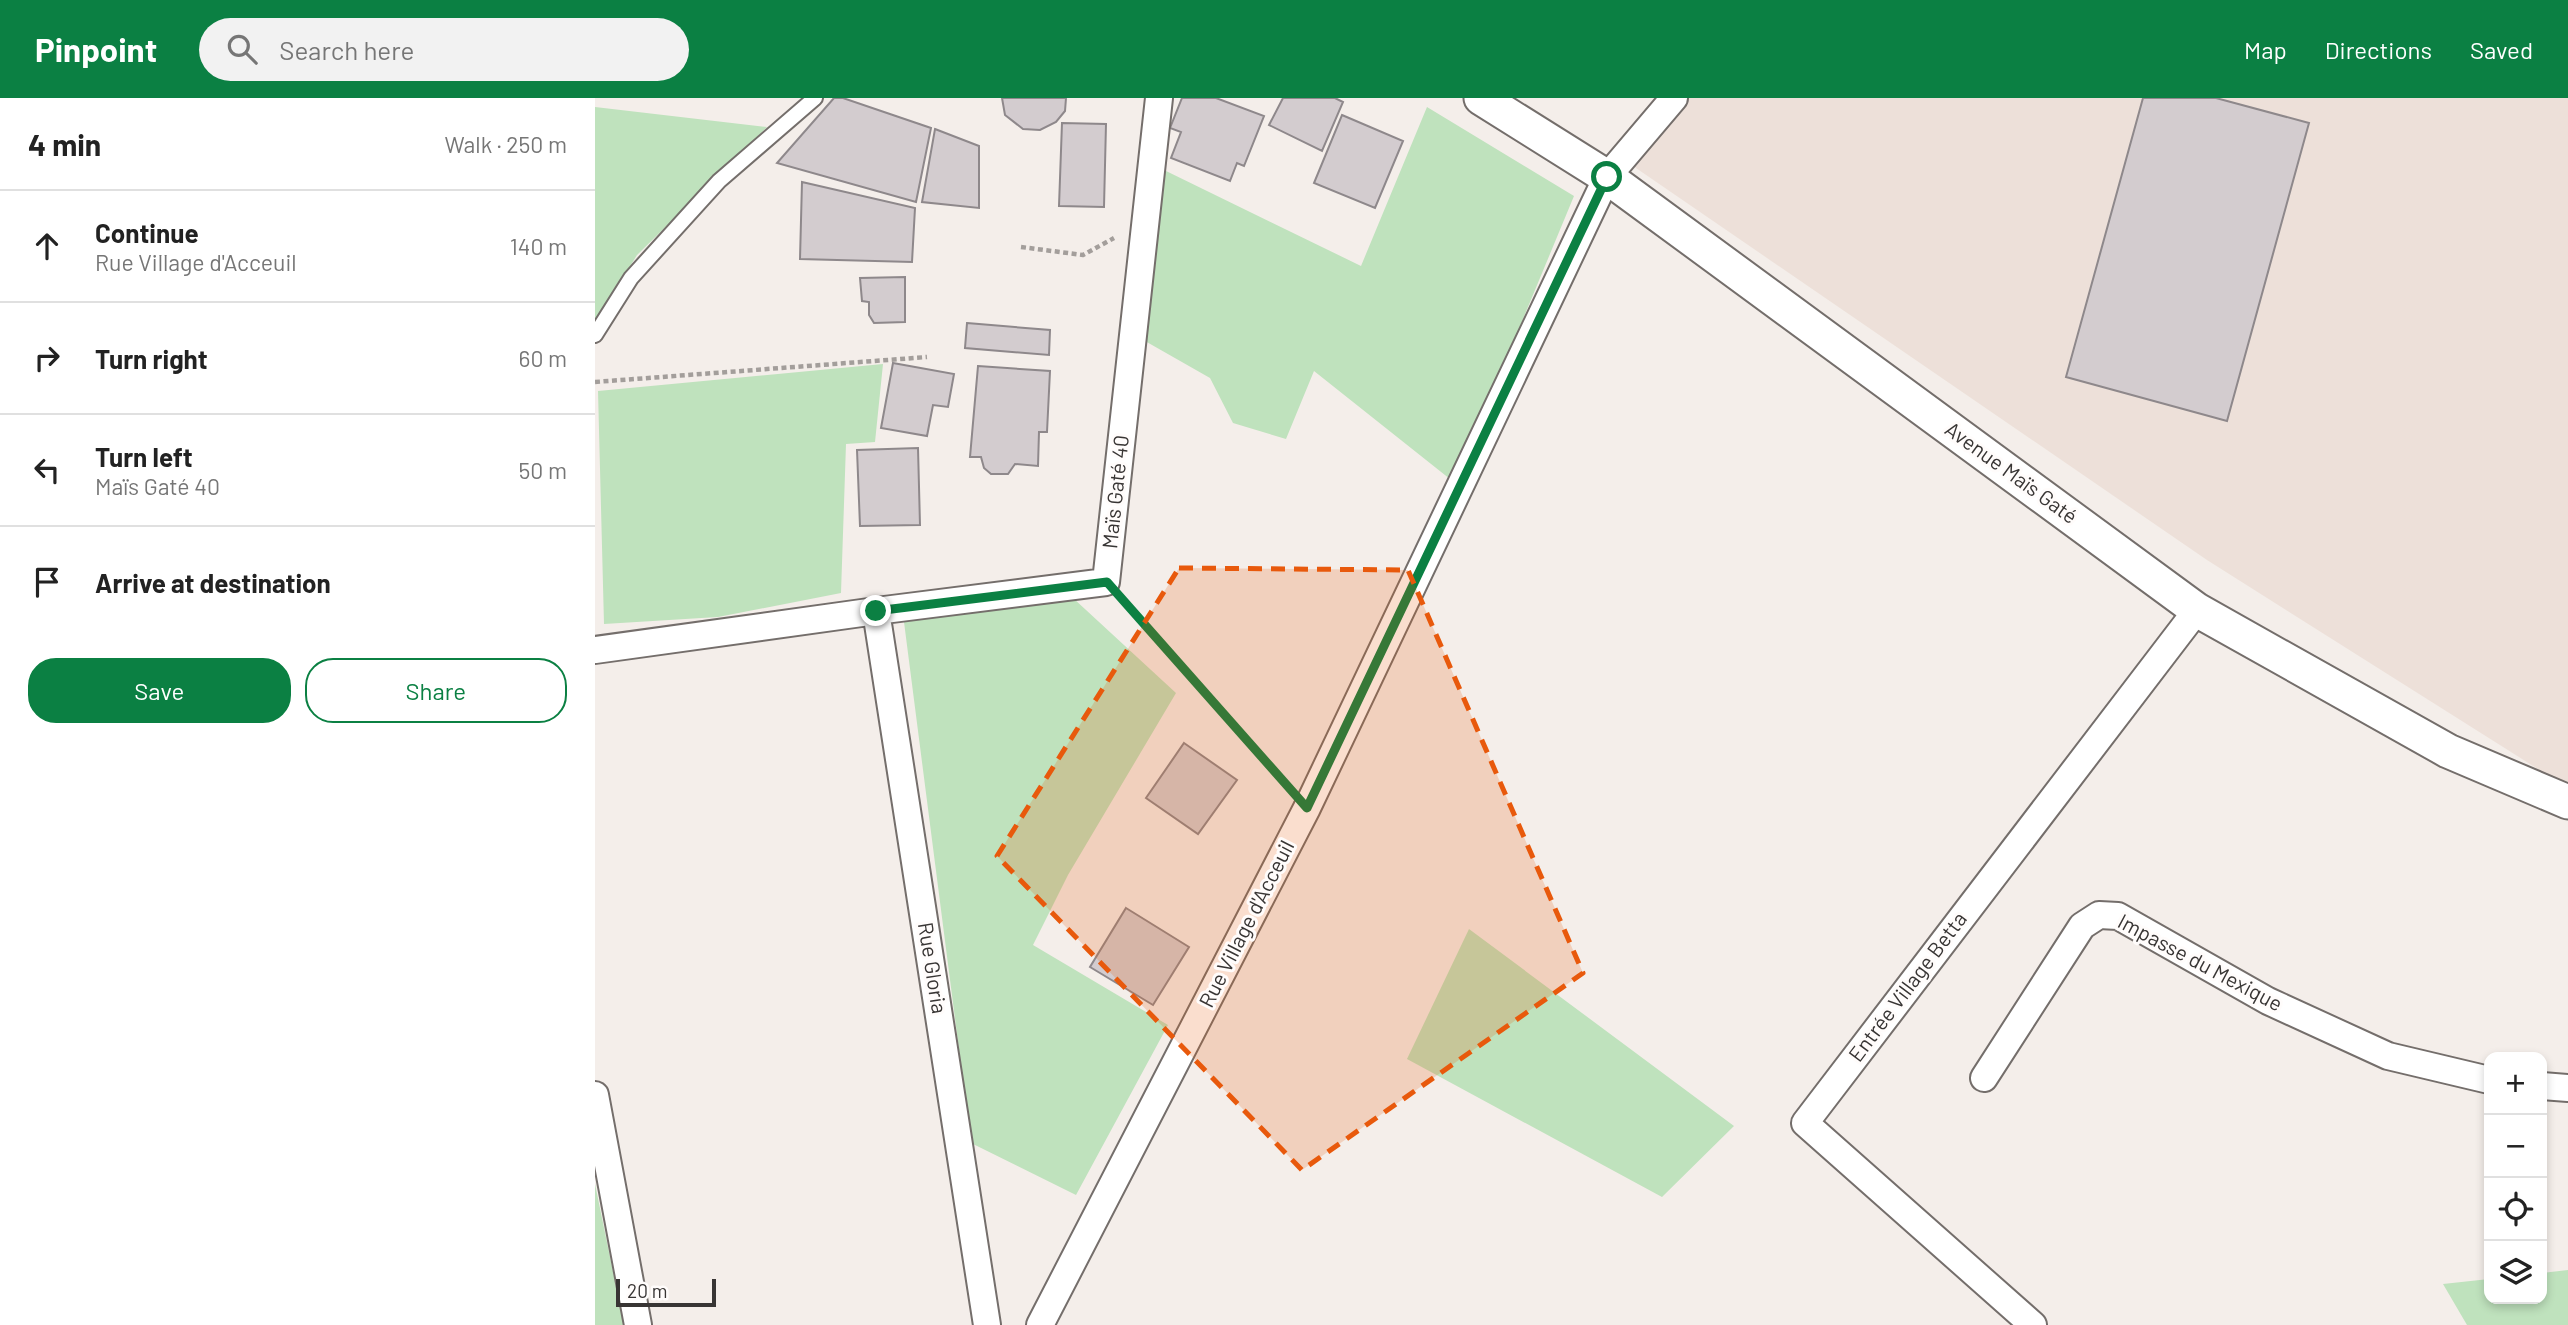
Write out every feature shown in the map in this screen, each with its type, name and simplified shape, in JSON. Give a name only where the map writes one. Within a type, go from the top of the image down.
[{"type":"street","name":"Maïs Gaté 40","points":[[1107,582],[1159,98]]},
{"type":"street","name":"Avenue Maïs Gaté","points":[[1481,98],[1607,177],[2197,610],[2448,751],[2568,802]]},
{"type":"street","name":"Rue Village d'Acceuil","points":[[1039,1325],[1307,808],[1607,177],[1674,98]]},
{"type":"street","points":[[595,650],[1107,582]]},
{"type":"street","name":"Entrée Village Betta","points":[[2033,1325],[1805,1123],[2197,610]]},
{"type":"street","name":"Rue Gloria","points":[[876,611],[987,1325]]},
{"type":"street","name":"Impasse du Mexique","points":[[1984,1078],[2081,926],[2099,915],[2117,916],[2267,1001],[2388,1056],[2484,1079]]},
{"type":"street","points":[[2547,1086],[2568,1088]]},
{"type":"street","points":[[595,1095],[638,1325]]},
{"type":"lane","points":[[595,335],[631,278],[719,181],[815,98]]},
{"type":"path","points":[[1021,247],[1083,254],[1146,220]]},
{"type":"path","points":[[595,382],[927,357]]},
{"type":"path","points":[[1107,582],[1307,808]]},
{"type":"highlighted area","points":[[1179,568],[1408,570],[1583,973],[1302,1170],[997,856]]},
{"type":"shaded area","points":[[1664,98],[2568,98],[2568,788],[2207,560],[1617,155]]},
{"type":"green space","points":[[595,107],[767,127],[637,255],[595,323]]},
{"type":"green space","points":[[1427,107],[1574,196],[1455,483],[1314,371],[1286,439],[1233,423],[1210,378],[1145,341],[1164,170],[1361,266]]},
{"type":"green space","points":[[883,364],[875,442],[846,444],[841,593],[718,617],[604,624],[598,391]]},
{"type":"green space","points":[[1073,598],[1176,693],[1068,875],[1033,945],[1168,1025],[1076,1195],[971,1143],[904,622]]},
{"type":"green space","points":[[1469,929],[1734,1126],[1662,1197],[1407,1059]]},
{"type":"green space","points":[[595,1184],[624,1325],[595,1325]]},
{"type":"green space","points":[[2568,1270],[2568,1325],[2467,1325],[2443,1284],[2484,1280],[2484,1304],[2547,1304],[2547,1272]]},
{"type":"building","points":[[834,98],[843,98],[931,128],[916,202],[777,163]]},
{"type":"building","points":[[1002,98],[1066,98],[1065,111],[1056,122],[1040,130],[1023,129],[1005,115]]},
{"type":"building","points":[[1182,98],[1216,98],[1264,116],[1244,166],[1237,163],[1230,181],[1171,158],[1181,132],[1170,128]]},
{"type":"building","points":[[1283,98],[1335,98],[1343,102],[1322,151],[1269,125]]},
{"type":"building","points":[[2143,98],[2216,98],[2309,123],[2227,421],[2066,377]]},
{"type":"building","points":[[1342,115],[1403,141],[1375,208],[1314,183]]},
{"type":"building","points":[[1062,123],[1106,124],[1104,207],[1059,206]]},
{"type":"building","points":[[935,129],[979,146],[979,208],[922,202]]},
{"type":"building","points":[[802,182],[915,208],[912,262],[800,259]]},
{"type":"building","points":[[905,277],[905,322],[874,323],[869,315],[869,302],[862,301],[860,278]]},
{"type":"building","points":[[967,323],[1050,330],[1049,355],[965,348]]},
{"type":"building","points":[[893,363],[954,374],[948,407],[933,405],[927,436],[881,428]]},
{"type":"building","points":[[978,366],[1050,371],[1047,432],[1039,432],[1038,466],[1015,464],[1008,474],[991,474],[984,468],[981,457],[970,457]]},
{"type":"building","points":[[918,448],[920,525],[860,526],[857,450]]},
{"type":"building","points":[[1184,743],[1237,780],[1198,834],[1146,798]]},
{"type":"building","points":[[1126,908],[1189,947],[1153,1005],[1090,967]]},
{"type":"route","points":[[876,611],[1107,582],[1307,808],[1607,177]]}]
